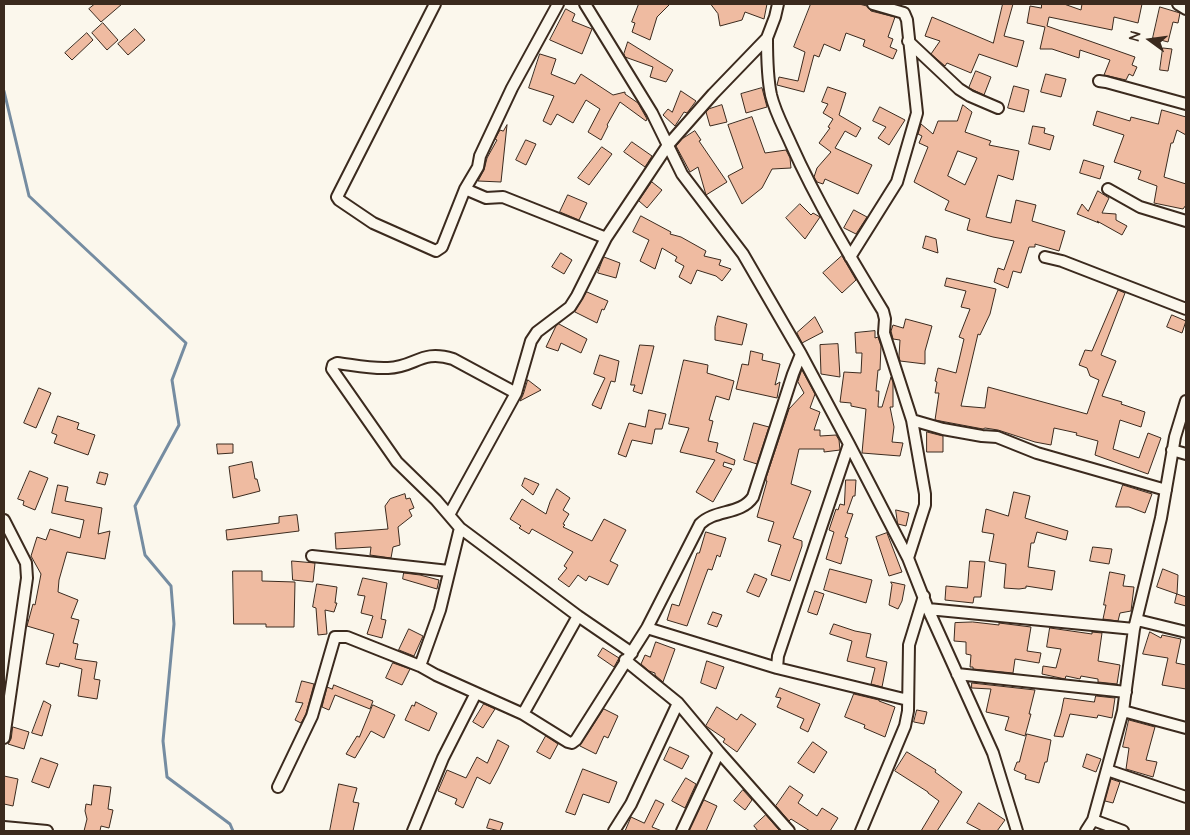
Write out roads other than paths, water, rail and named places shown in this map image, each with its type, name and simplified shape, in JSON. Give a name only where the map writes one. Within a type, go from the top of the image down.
[{"type":"street","points":[[435,4],[337,197],[373,223],[436,251],[442,248],[465,189],[478,167],[480,156],[512,88],[558,4]]},
{"type":"street","points":[[585,4],[652,113],[682,174],[743,254],[802,354],[908,558],[928,609],[993,753],[1017,831]]},
{"type":"street","points":[[778,4],[767,38],[767,66],[771,96],[806,178],[850,258],[883,311],[885,319],[884,333],[912,420],[925,494],[925,505],[908,558]]},
{"type":"street","points":[[850,258],[897,182],[917,113],[907,20],[904,13],[873,4]]},
{"type":"street","points":[[1178,4],[1186,9]]},
{"type":"street","points":[[449,515],[516,393],[531,341],[537,332],[570,307],[606,238],[668,145],[713,94],[767,38]]},
{"type":"street","points":[[908,40],[959,88],[970,96],[998,108]]},
{"type":"street","points":[[1099,81],[1186,104]]},
{"type":"street","points":[[465,189],[486,198],[503,197],[606,238]]},
{"type":"street","points":[[1108,189],[1140,207],[1186,221]]},
{"type":"street","points":[[1045,257],[1062,261],[1186,309]]},
{"type":"street","points":[[278,787],[312,716],[335,637],[347,637],[420,666],[522,714],[568,742],[572,743],[576,740],[647,628],[700,524],[706,518],[743,507],[753,497],[793,374],[802,354]]},
{"type":"street","points":[[516,393],[453,359],[442,356],[428,355],[397,367],[386,368],[337,362],[333,365],[332,369],[397,462],[460,528],[578,616],[629,657],[678,703],[789,831]]},
{"type":"street","points":[[1086,831],[1093,820],[1123,711],[1135,625],[1166,490],[1172,450],[1186,401]]},
{"type":"street","points":[[912,420],[943,429],[997,437],[1037,453],[1166,490]]},
{"type":"street","points":[[777,668],[778,656],[849,444]]},
{"type":"street","points":[[1172,450],[1186,454]]},
{"type":"street","points":[[4,520],[26,563],[28,578],[4,738]]},
{"type":"street","points":[[420,666],[438,616],[460,528]]},
{"type":"street","points":[[312,556],[449,571]]},
{"type":"street","points":[[861,831],[905,726],[908,700],[909,645],[924,596]]},
{"type":"street","points":[[928,609],[1135,625],[1186,632]]},
{"type":"street","points":[[522,714],[578,616]]},
{"type":"street","points":[[647,628],[777,668],[908,700]]},
{"type":"street","points":[[957,674],[1126,692]]},
{"type":"street","points":[[413,831],[442,758],[476,693]]},
{"type":"street","points":[[614,831],[635,796],[678,703]]},
{"type":"street","points":[[1123,711],[1186,728]]},
{"type":"street","points":[[682,831],[719,752]]},
{"type":"street","points":[[1107,770],[1186,797]]},
{"type":"street","points":[[1093,820],[1123,831]]},
{"type":"street","points":[[4,827],[47,831]]},
{"type":"waterway","points":[[4,91],[29,196],[186,343],[172,380],[179,425],[135,506],[145,555],[171,586],[174,624],[163,741],[167,777],[230,824],[233,831]]}]
